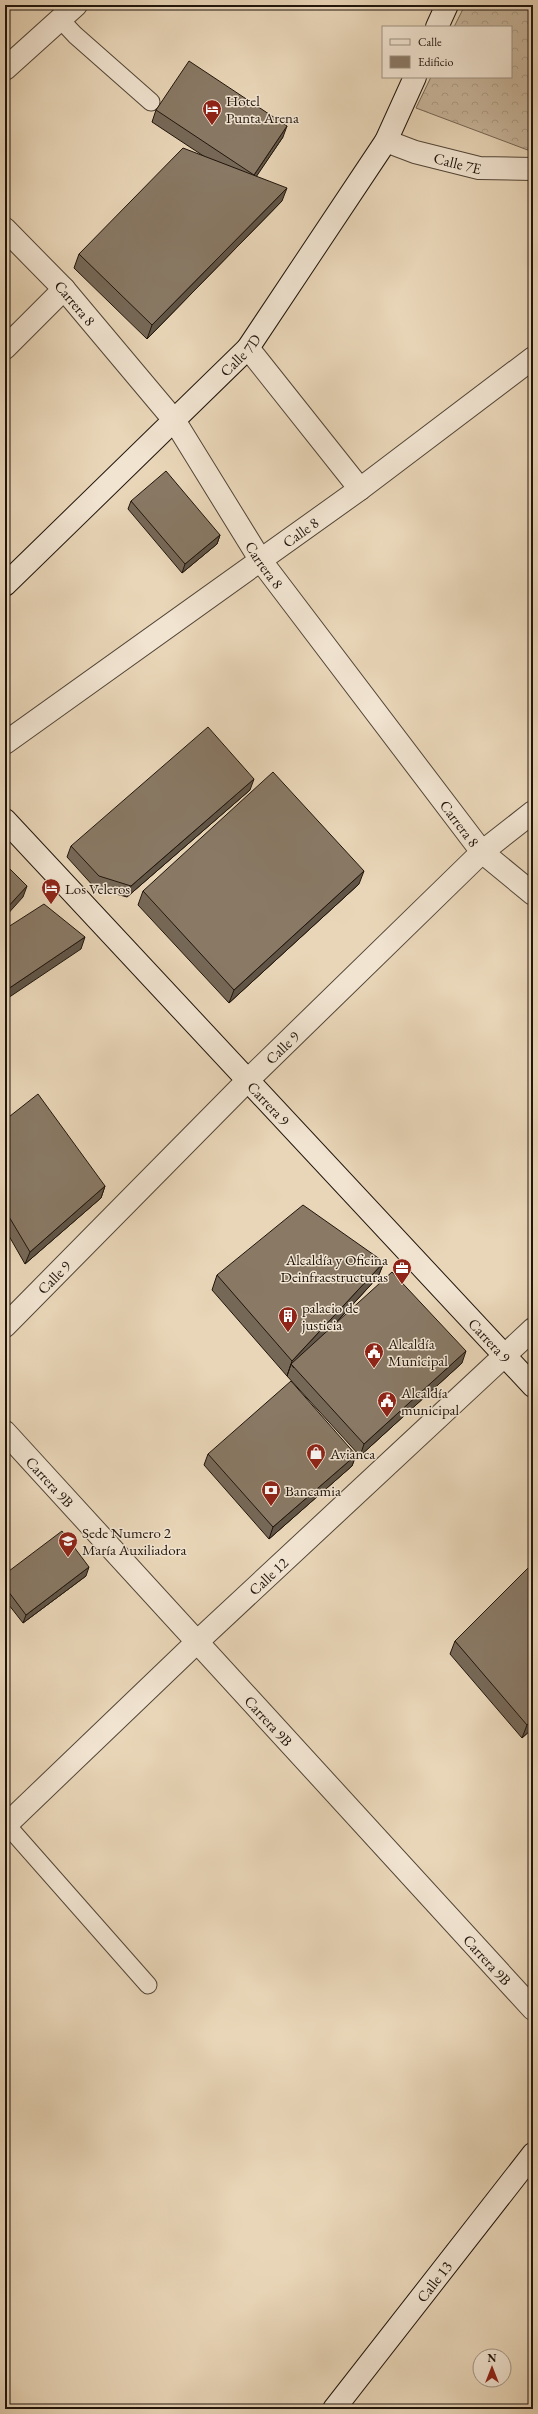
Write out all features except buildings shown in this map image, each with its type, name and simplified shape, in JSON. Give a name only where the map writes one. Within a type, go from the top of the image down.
[{"type":"street","points":[[437,26],[447,5]]},
{"type":"street","points":[[5,69],[68,12]]},
{"type":"street","name":"Calle 7D","points":[[5,585],[248,348],[386,141],[415,78]]},
{"type":"street","name":"Calle 7E","points":[[386,141],[415,152],[479,168],[533,169]]},
{"type":"street","name":"Carrera 8","points":[[5,230],[64,289],[174,420],[261,561],[482,852],[533,894]]},
{"type":"street","points":[[5,348],[64,289]]},
{"type":"street","points":[[248,348],[360,489]]},
{"type":"street","name":"Calle 8","points":[[5,743],[360,489],[533,358]]},
{"type":"street","name":"Calle 9","points":[[5,1326],[248,1080],[482,852],[533,812]]},
{"type":"street","name":"Carrera 9","points":[[5,820],[533,1386]]},
{"type":"street","name":"Calle 12","points":[[6,1825],[197,1642],[533,1329]]},
{"type":"street","name":"Carrera 9B","points":[[5,1432],[533,2009]]},
{"type":"street","name":"Calle 13","points":[[334,2409],[533,2154]]},
{"type":"lane","points":[[68,12],[75,35],[151,102]]},
{"type":"lane","points":[[6,1825],[148,1985]]},
{"type":"green space","points":[[465,5],[533,5],[533,152],[416,108],[431,78],[512,78],[512,26],[454,26]]},
{"type":"place","name":"Hotel Punta Arena","points":[[212,126]]},
{"type":"place","name":"Los Veleros","points":[[51,905]]},
{"type":"place","name":"Alcaldía y Oficina Deinfraestructuras","points":[[402,1285]]},
{"type":"place","name":"palacio de justicia","points":[[288,1333]]},
{"type":"place","name":"Alcaldía Municipal","points":[[374,1369]]},
{"type":"place","name":"Alcaldía municipal","points":[[387,1418]]},
{"type":"place","name":"Avianca","points":[[316,1470]]},
{"type":"place","name":"Bancamia","points":[[271,1507]]},
{"type":"place","name":"Sede Numero 2 María Auxiliadora","points":[[68,1558]]}]
